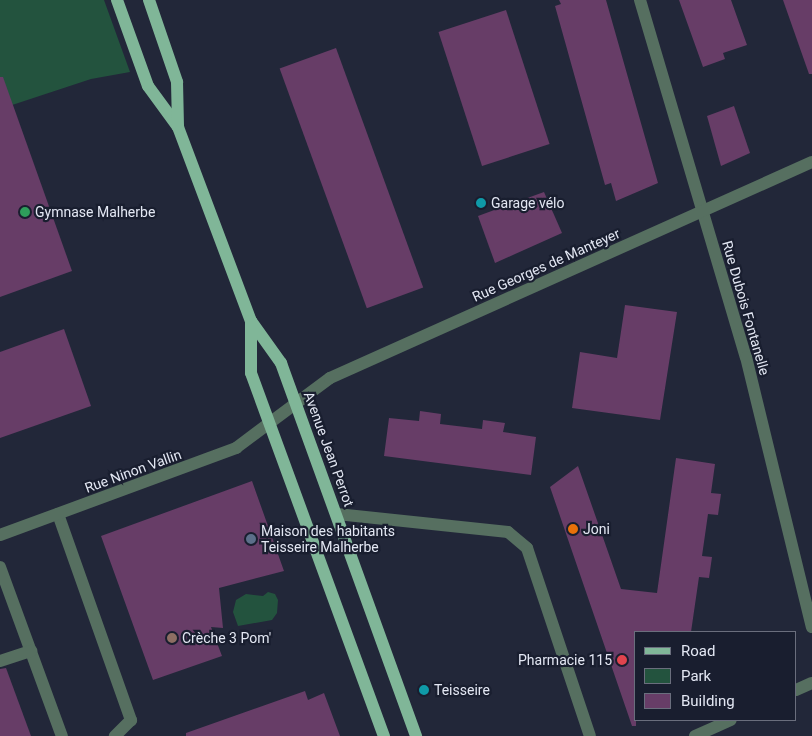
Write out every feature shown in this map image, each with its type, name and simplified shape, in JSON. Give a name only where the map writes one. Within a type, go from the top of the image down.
[{"type":"main road","name":"Avenue Jean Perrot","points":[[117,0],[148,86],[178,127],[251,321],[282,363],[416,736]]},
{"type":"main road","name":"Avenue Jean Perrot","points":[[148,0],[177,82],[178,127]]},
{"type":"main road","name":"Avenue Jean Perrot","points":[[251,321],[251,373],[384,736]]},
{"type":"street","name":"Rue Dubois Fontanelle","points":[[640,0],[701,212],[746,357],[812,627]]},
{"type":"street","name":"Rue Georges de Manteyer","points":[[270,424],[330,378],[812,162]]},
{"type":"street","name":"Rue Ninon Vallin","points":[[0,535],[196,465],[242,444],[270,424]]},
{"type":"street","points":[[58,514],[131,720],[115,736]]},
{"type":"street","points":[[337,514],[508,532],[528,548],[590,736]]},
{"type":"street","points":[[0,567],[62,736]]},
{"type":"street","points":[[0,661],[31,651]]},
{"type":"street","points":[[797,690],[812,683]]},
{"type":"street","points":[[694,736],[729,721]]},
{"type":"green space","points":[[0,0],[104,0],[130,72],[91,79],[0,109]]},
{"type":"green space","points":[[268,592],[275,594],[278,600],[277,613],[272,620],[238,626],[233,612],[236,600],[246,594],[263,596]]},
{"type":"building","points":[[559,0],[606,0],[658,183],[616,201],[611,183],[605,185],[555,6],[561,4]]},
{"type":"building","points":[[679,0],[731,0],[747,45],[723,53],[725,59],[703,67]]},
{"type":"building","points":[[783,0],[812,0],[812,74],[809,74]]},
{"type":"building","points":[[506,10],[550,144],[482,166],[438,32]]},
{"type":"building","points":[[336,48],[423,288],[367,308],[280,69]]},
{"type":"building","name":"Gymnase Malherbe","points":[[0,77],[3,77],[72,271],[0,297]]},
{"type":"building","points":[[734,106],[750,153],[721,166],[707,116]]},
{"type":"building","points":[[544,192],[562,233],[495,263],[478,216]]},
{"type":"building","points":[[625,305],[677,312],[660,420],[572,408],[580,352],[617,358]]},
{"type":"building","points":[[64,329],[91,406],[0,438],[0,352]]},
{"type":"building","points":[[420,411],[441,414],[440,424],[482,429],[483,420],[505,423],[503,432],[536,437],[531,475],[384,456],[389,418],[419,421]]},
{"type":"building","points":[[676,458],[715,464],[711,493],[721,494],[718,515],[708,514],[702,556],[712,557],[709,578],[699,577],[691,631],[634,631],[634,721],[636,721],[636,726],[632,726],[550,487],[578,466],[621,589],[657,593]]},
{"type":"building","points":[[252,481],[284,571],[219,588],[223,628],[211,627],[222,656],[153,680],[101,536]]},
{"type":"building","points":[[6,668],[31,736],[0,736],[0,669]]},
{"type":"building","points":[[305,691],[308,700],[324,693],[340,736],[186,736],[186,733]]},
{"type":"place","name":"Garage vélo","points":[[481,203]]},
{"type":"place","name":"Gymnase Malherbe","points":[[25,212]]},
{"type":"place","name":"Joni","points":[[573,529]]},
{"type":"place","name":"Maison des habitants Teisseire Malherbe","points":[[251,539]]},
{"type":"place","name":"Crèche 3 Pom'","points":[[172,638]]},
{"type":"place","name":"Pharmacie 115","points":[[622,660]]},
{"type":"place","name":"Teisseire","points":[[424,690]]}]
